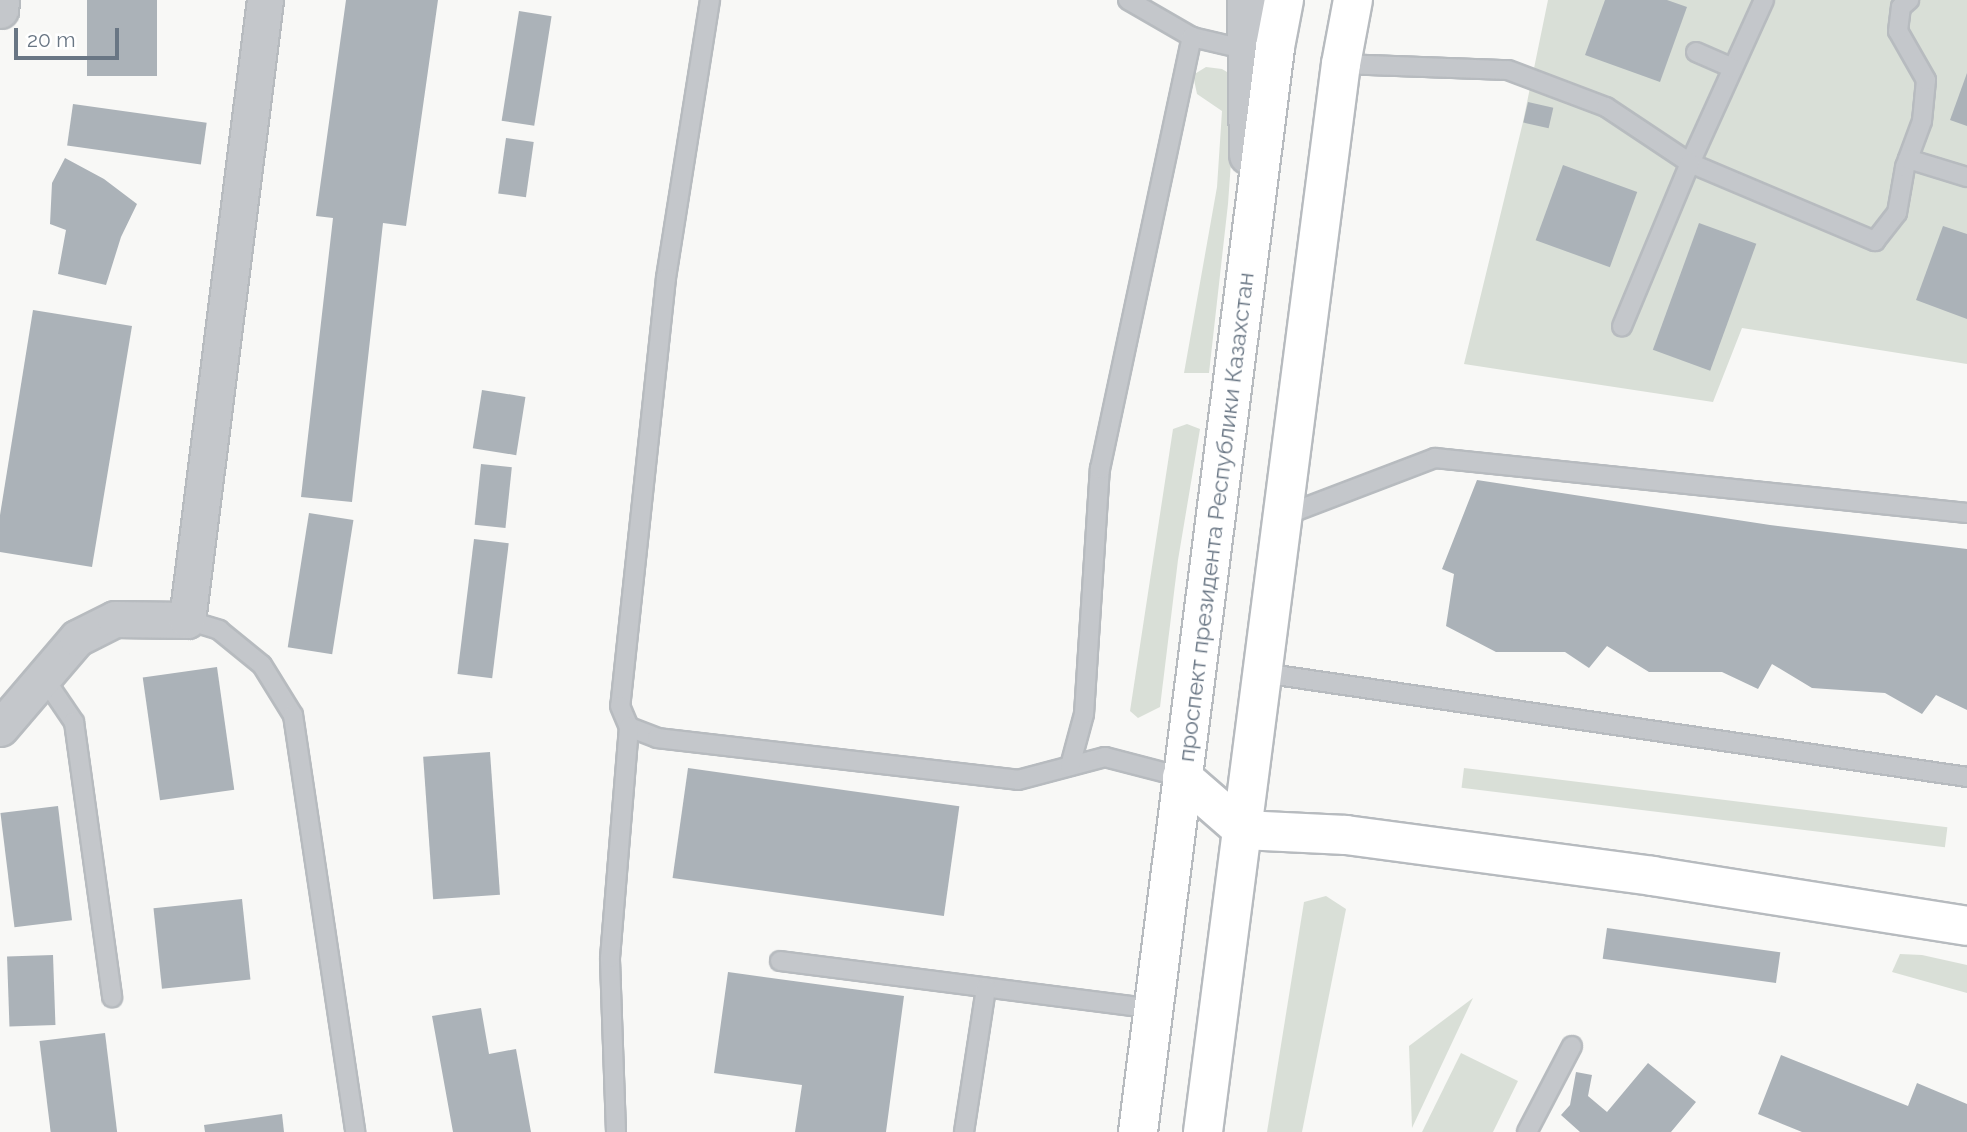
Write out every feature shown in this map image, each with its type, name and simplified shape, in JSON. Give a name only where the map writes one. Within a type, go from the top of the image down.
[{"type":"main road","name":"проспект президента Республики Казахстан","points":[[1138,1132],[1284,0]]},
{"type":"main road","points":[[1203,1132],[1341,64],[1353,0]]},
{"type":"main road","points":[[1182,777],[1243,830],[1346,835],[1652,876],[1967,926]]},
{"type":"street","points":[[0,10],[1,0]]},
{"type":"street","points":[[0,728],[77,638],[115,619],[187,621],[265,0]]},
{"type":"street","points":[[1247,0],[1249,256]]},
{"type":"lane","points":[[616,1132],[610,958],[629,727],[620,705],[666,278],[710,0]]},
{"type":"lane","points":[[1128,0],[1192,37],[1248,50]]},
{"type":"lane","points":[[1622,326],[1689,163],[1764,0]]},
{"type":"lane","points":[[1341,64],[1508,71],[1605,107],[1689,163],[1875,241],[1897,213],[1908,159],[1923,121],[1926,80],[1898,31],[1901,7],[1909,0]]},
{"type":"lane","points":[[1070,766],[1084,714],[1100,469],[1192,37]]},
{"type":"lane","points":[[1696,52],[1733,68]]},
{"type":"lane","points":[[1908,159],[1967,177]]},
{"type":"lane","points":[[1283,516],[1435,458],[1967,513]]},
{"type":"lane","points":[[187,621],[219,630],[262,665],[293,715],[355,1132]]},
{"type":"lane","points":[[1263,673],[1967,777]]},
{"type":"lane","points":[[42,676],[74,722],[112,998]]},
{"type":"lane","points":[[629,727],[657,738],[1018,780],[1105,757],[1182,777]]},
{"type":"lane","points":[[780,961],[1155,1009]]},
{"type":"lane","points":[[964,1132],[986,988]]},
{"type":"lane","points":[[1527,1132],[1572,1046]]},
{"type":"shaded area","points":[[1548,0],[1967,0],[1967,364],[1742,328],[1713,402],[1464,364],[1523,122]]},
{"type":"shaded area","points":[[1206,67],[1222,69],[1237,78],[1228,204],[1209,373],[1184,373],[1217,187],[1222,111],[1197,94],[1193,75]]},
{"type":"shaded area","points":[[1187,424],[1200,429],[1178,560],[1160,707],[1138,718],[1130,711],[1173,429]]},
{"type":"shaded area","points":[[1464,768],[1947,827],[1945,847],[1462,788]]},
{"type":"shaded area","points":[[1326,896],[1346,909],[1302,1132],[1267,1132],[1304,902]]},
{"type":"shaded area","points":[[1900,954],[1922,955],[1967,965],[1967,993],[1892,972]]},
{"type":"shaded area","points":[[1473,998],[1412,1128],[1409,1046]]},
{"type":"shaded area","points":[[1461,1053],[1518,1081],[1493,1132],[1422,1132]]},
{"type":"building","points":[[87,0],[157,0],[157,76],[87,76]]},
{"type":"building","points":[[346,0],[438,0],[406,226],[383,223],[352,502],[301,497],[333,218],[316,216]]},
{"type":"building","points":[[1605,0],[1667,0],[1687,7],[1660,82],[1585,55]]},
{"type":"building","points":[[519,11],[552,16],[534,126],[502,121]]},
{"type":"building","points":[[1967,73],[1967,126],[1950,120]]},
{"type":"building","points":[[1528,102],[1553,108],[1549,128],[1523,122]]},
{"type":"building","points":[[73,104],[207,123],[201,164],[67,146]]},
{"type":"building","points":[[506,138],[534,142],[526,197],[498,193]]},
{"type":"building","points":[[65,158],[104,179],[137,204],[121,237],[106,285],[58,274],[66,230],[50,224],[52,183]]},
{"type":"building","points":[[1563,165],[1637,192],[1610,267],[1536,240]]},
{"type":"building","points":[[1699,223],[1756,244],[1710,371],[1653,350]]},
{"type":"building","points":[[1943,226],[1967,234],[1967,319],[1916,300]]},
{"type":"building","points":[[33,310],[132,326],[92,567],[0,552],[0,515]]},
{"type":"building","points":[[482,390],[525,397],[516,455],[473,448]]},
{"type":"building","points":[[481,464],[512,467],[505,528],[475,525]]},
{"type":"building","points":[[1477,480],[1770,525],[1967,549],[1967,710],[1936,695],[1922,714],[1885,693],[1812,688],[1772,664],[1758,689],[1722,672],[1649,672],[1607,646],[1589,668],[1565,652],[1496,652],[1446,626],[1454,574],[1442,569]]},
{"type":"building","points":[[309,513],[353,520],[332,654],[288,647]]},
{"type":"building","points":[[474,539],[509,543],[492,678],[457,674]]},
{"type":"building","points":[[217,667],[234,790],[160,800],[143,677]]},
{"type":"building","points":[[490,752],[500,895],[433,899],[423,757]]},
{"type":"building","points":[[688,768],[959,806],[944,916],[673,878]]},
{"type":"building","points":[[58,806],[72,920],[14,927],[0,813]]},
{"type":"building","points":[[242,899],[250,980],[162,989],[153,908]]},
{"type":"building","points":[[1607,928],[1780,952],[1776,983],[1603,959]]},
{"type":"building","points":[[53,955],[55,1025],[9,1027],[7,957]]},
{"type":"building","points":[[728,972],[904,996],[886,1132],[795,1132],[802,1085],[714,1073]]},
{"type":"building","points":[[481,1008],[489,1054],[516,1049],[531,1132],[453,1132],[432,1016]]},
{"type":"building","points":[[105,1033],[117,1132],[51,1132],[39,1041]]},
{"type":"building","points":[[1781,1055],[1908,1106],[1917,1083],[1967,1104],[1967,1132],[1802,1132],[1758,1114]]},
{"type":"building","points":[[1648,1063],[1696,1102],[1671,1132],[1580,1132],[1561,1115],[1570,1105],[1576,1072],[1592,1075],[1588,1096],[1607,1112]]},
{"type":"building","points":[[282,1114],[284,1132],[205,1132],[204,1125]]}]
